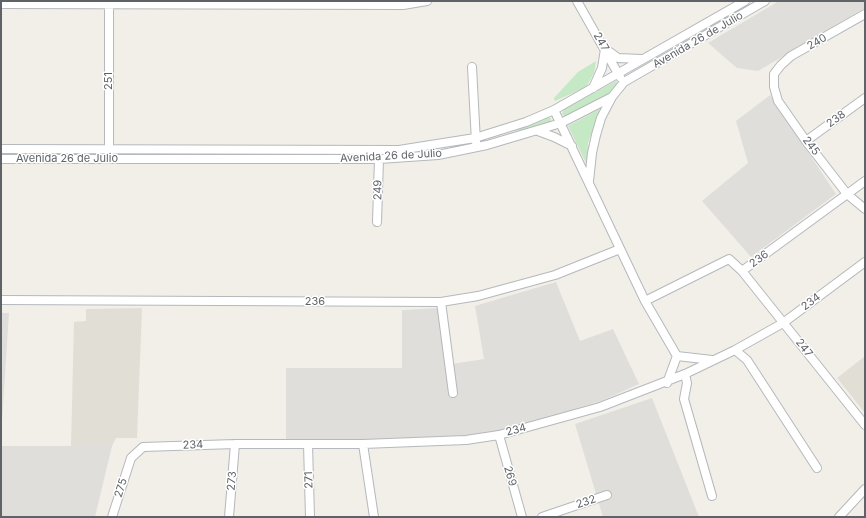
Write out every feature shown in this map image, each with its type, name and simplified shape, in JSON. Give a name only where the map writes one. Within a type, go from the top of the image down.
[{"type":"street","points":[[1,4],[402,5],[427,1]]},
{"type":"street","name":"247","points":[[577,1],[624,82]]},
{"type":"street","name":"Avenida 26 de Julio","points":[[1,159],[379,159],[438,155],[476,143],[554,110],[592,90],[618,73],[745,1]]},
{"type":"street","name":"Avenida 26 de Julio","points":[[1,150],[399,150],[476,143],[538,131],[561,124],[612,97],[624,82],[762,2]]},
{"type":"street","name":"251","points":[[109,5],[109,158]]},
{"type":"street","name":"240","points":[[774,74],[780,65],[791,56],[865,14]]},
{"type":"street","points":[[592,90],[602,68],[605,49],[618,58],[630,60],[644,58]]},
{"type":"street","points":[[472,67],[476,143]]},
{"type":"street","name":"245","points":[[774,74],[774,87],[778,101],[806,141],[847,194],[865,209]]},
{"type":"street","points":[[589,182],[592,153],[596,135],[612,97]]},
{"type":"street","name":"238","points":[[806,141],[865,98]]},
{"type":"street","points":[[554,110],[620,249],[677,356],[667,383]]},
{"type":"street","points":[[538,131],[572,146]]},
{"type":"street","name":"249","points":[[377,222],[379,159]]},
{"type":"street","name":"236","points":[[646,300],[729,259],[742,271],[865,181]]},
{"type":"street","name":"236","points":[[1,300],[441,302],[478,296],[555,275],[620,249]]},
{"type":"street","name":"234","points":[[131,458],[143,447],[235,444],[363,444],[466,440],[499,435],[600,407],[667,383],[735,350],[783,323],[865,262]]},
{"type":"street","name":"247","points":[[742,271],[865,425]]},
{"type":"street","points":[[441,302],[453,393]]},
{"type":"street","points":[[735,350],[747,360],[818,468]]},
{"type":"street","points":[[677,356],[713,361]]},
{"type":"street","points":[[685,374],[687,383],[684,399],[712,496]]},
{"type":"street","name":"269","points":[[499,435],[522,517]]},
{"type":"street","name":"273","points":[[229,517],[235,444]]},
{"type":"street","name":"271","points":[[308,444],[310,517]]},
{"type":"street","points":[[363,444],[374,517]]},
{"type":"street","name":"275","points":[[112,517],[131,458]]},
{"type":"street","points":[[839,517],[865,489]]},
{"type":"street","name":"232","points":[[542,517],[607,495]]},
{"type":"shaded area","points":[[779,1],[865,1],[865,8],[758,71],[737,68],[708,43]]},
{"type":"shaded area","points":[[770,95],[836,194],[751,257],[702,201],[748,163],[736,121]]},
{"type":"shaded area","points":[[556,282],[580,341],[613,329],[639,384],[601,401],[497,433],[466,437],[286,441],[286,368],[402,368],[402,310],[439,308],[445,365],[484,359],[475,306]]},
{"type":"shaded area","points":[[142,308],[137,438],[116,438],[112,446],[71,446],[74,322],[86,321],[86,309]]},
{"type":"shaded area","points":[[1,313],[9,313],[1,437]]},
{"type":"shaded area","points":[[865,356],[865,413],[837,378]]},
{"type":"shaded area","points":[[652,398],[699,517],[603,517],[575,424]]},
{"type":"shaded area","points":[[1,446],[112,446],[95,517],[1,517]]},
{"type":"green space","points":[[753,2],[754,4],[705,31],[704,29]]},
{"type":"green space","points":[[596,61],[594,73],[586,87],[555,101],[554,98],[578,72]]},
{"type":"green space","points":[[616,81],[618,85],[605,97],[566,117],[562,114],[564,109]]},
{"type":"green space","points":[[600,109],[588,143],[587,165],[568,126]]},
{"type":"green space","points":[[548,116],[551,119],[551,123],[515,131]]}]
